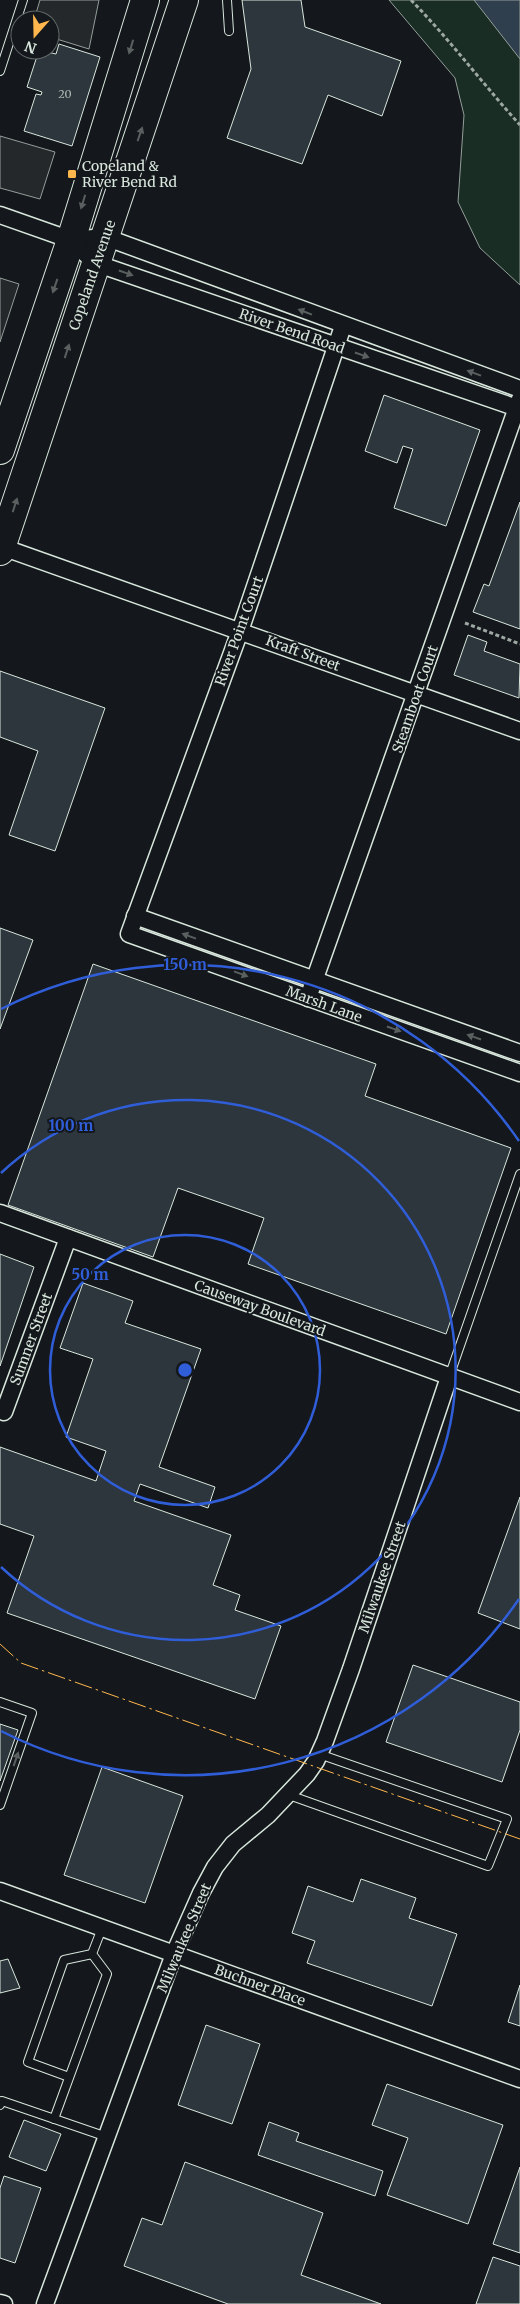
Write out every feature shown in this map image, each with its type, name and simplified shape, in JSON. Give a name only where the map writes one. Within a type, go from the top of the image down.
[{"type":"highway","points":[[0,450],[71,240],[145,0]]},
{"type":"highway","name":"Copeland Avenue","points":[[1,549],[184,0]]},
{"type":"street","name":"River Bend Road","points":[[0,215],[71,240],[96,263],[336,346],[519,405]]},
{"type":"street","name":"River Bend Road","points":[[71,240],[104,237],[343,326],[520,389]]},
{"type":"street","name":"River Point Court","points":[[129,934],[240,631],[343,326]]},
{"type":"street","name":"Steamboat Court","points":[[308,998],[519,405]]},
{"type":"street","name":"Kraft Street","points":[[1,549],[240,631],[520,731]]},
{"type":"street","name":"Marsh Lane","points":[[135,916],[520,1053]]},
{"type":"street","name":"Marsh Lane","points":[[129,934],[520,1073]]},
{"type":"street","name":"Causeway Boulevard","points":[[0,1213],[520,1402]]},
{"type":"street","name":"Sumner Street","points":[[4,1412],[68,1238]]},
{"type":"street","name":"Milwaukee Street","points":[[45,2304],[174,1954],[215,1867],[233,1844],[289,1795],[307,1774],[319,1754],[351,1669],[450,1376]]},
{"type":"street","name":"Buchner Place","points":[[0,1891],[520,2079]]},
{"type":"lane","points":[[0,71],[23,0]]},
{"type":"lane","points":[[227,0],[228,31]]},
{"type":"lane","points":[[450,1376],[520,1174]]},
{"type":"lane","points":[[0,1702],[32,1713],[0,1805]]},
{"type":"lane","points":[[289,1795],[488,1866],[507,1819],[319,1754]]},
{"type":"lane","points":[[92,1954],[102,1928]]},
{"type":"lane","points":[[54,2119],[107,1974],[92,1954]]},
{"type":"lane","points":[[69,2077],[28,2062],[64,1960],[92,1954]]},
{"type":"lane","points":[[0,2105],[2,2101],[106,2137]]},
{"type":"path","points":[[411,0],[441,31],[481,82],[520,125]]},
{"type":"path","points":[[465,623],[520,644]]},
{"type":"green space","points":[[389,0],[520,0],[520,285],[480,248],[458,202],[464,115],[455,78]]},
{"type":"shaded area","points":[[40,0],[99,0],[89,49],[60,40],[60,10],[37,10]]},
{"type":"shaded area","points":[[0,136],[55,152],[40,199],[0,188]]},
{"type":"shaded area","points":[[0,278],[19,284],[0,342]]},
{"type":"water","points":[[474,0],[520,0],[520,59]]},
{"type":"building","points":[[242,0],[301,0],[305,27],[401,61],[382,116],[328,95],[302,164],[227,138],[251,69]]},
{"type":"building","points":[[60,44],[100,57],[72,146],[24,131],[36,94],[41,95],[42,92],[27,87],[36,60],[60,60]]},
{"type":"building","points":[[384,395],[480,430],[446,526],[394,508],[413,449],[403,446],[397,463],[365,451]]},
{"type":"building","points":[[520,502],[520,629],[473,612],[484,584],[489,586]]},
{"type":"building","points":[[468,635],[487,642],[484,651],[520,664],[519,698],[454,675]]},
{"type":"building","points":[[0,671],[105,708],[55,851],[9,835],[38,751],[0,737]]},
{"type":"building","points":[[0,928],[33,940],[0,1029]]},
{"type":"building","points":[[93,964],[376,1064],[365,1096],[511,1148],[446,1334],[248,1264],[264,1218],[178,1188],[153,1257],[8,1205]]},
{"type":"building","points":[[0,1254],[34,1267],[0,1366]]},
{"type":"building","points":[[83,1283],[133,1301],[125,1323],[201,1349],[159,1467],[215,1487],[208,1508],[140,1484],[134,1501],[231,1535],[213,1585],[240,1595],[235,1610],[281,1626],[255,1699],[7,1613],[34,1536],[0,1524],[0,1447],[96,1481],[106,1451],[66,1437],[93,1359],[60,1348]]},
{"type":"building","points":[[520,1497],[520,1629],[478,1613]]},
{"type":"building","points":[[413,1665],[520,1702],[520,1730],[502,1782],[386,1742]]},
{"type":"building","points":[[0,1724],[18,1730],[0,1781]]},
{"type":"building","points":[[102,1767],[183,1796],[145,1903],[64,1875]]},
{"type":"building","points":[[361,1879],[416,1898],[409,1918],[457,1934],[432,2006],[307,1963],[315,1941],[292,1933],[308,1886],[353,1902]]},
{"type":"building","points":[[8,1959],[20,1988],[0,1993],[0,1961]]},
{"type":"building","points":[[520,1985],[520,2026],[508,2022]]},
{"type":"building","points":[[206,2025],[260,2044],[232,2124],[178,2105]]},
{"type":"building","points":[[387,2084],[503,2125],[468,2224],[387,2195],[408,2138],[372,2125]]},
{"type":"building","points":[[24,2120],[61,2134],[46,2171],[9,2157]]},
{"type":"building","points":[[269,2122],[299,2133],[296,2141],[383,2171],[375,2196],[258,2155]]},
{"type":"building","points":[[185,2162],[323,2213],[301,2275],[381,2304],[228,2304],[124,2266],[142,2218],[162,2225]]},
{"type":"building","points":[[520,2167],[520,2253],[493,2244]]},
{"type":"building","points":[[4,2176],[41,2188],[15,2263],[0,2258],[0,2188]]},
{"type":"building","points":[[493,2257],[520,2266],[520,2304],[476,2304]]},
{"type":"power","points":[[0,1644],[21,1663],[520,1839]]},
{"type":"place","name":"Copeland & River Bend Rd","points":[[72,174]]}]
